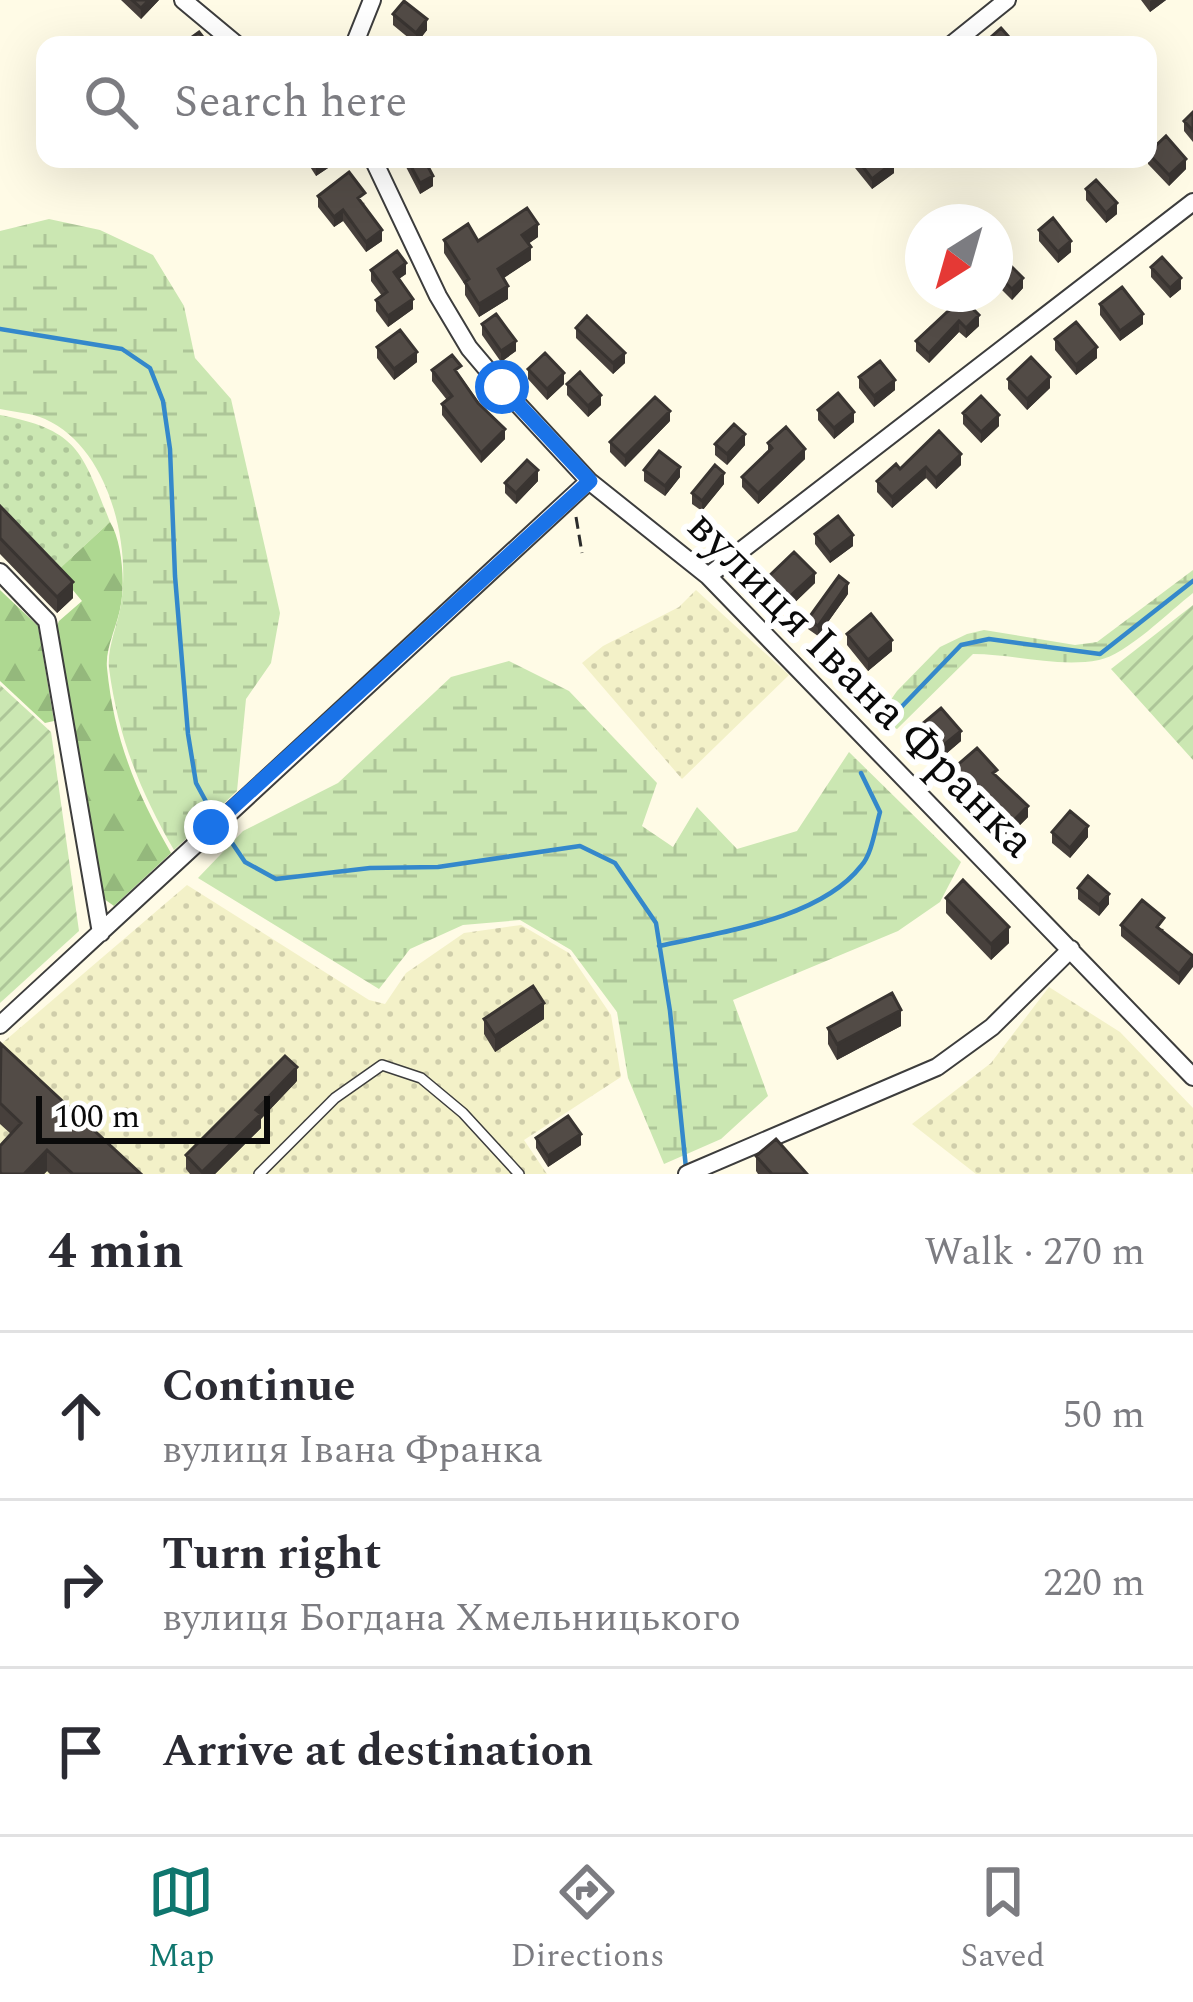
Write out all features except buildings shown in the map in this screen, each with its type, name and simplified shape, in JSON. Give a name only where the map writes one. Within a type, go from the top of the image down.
[{"type":"street","points":[[183,0],[226,36]]},
{"type":"street","points":[[358,36],[372,0]]},
{"type":"street","points":[[962,36],[1007,0]]},
{"type":"street","name":"вулиця Івана Франка","points":[[378,168],[438,296],[469,347],[590,481],[708,576],[1193,1076]]},
{"type":"street","points":[[708,576],[1193,202]]},
{"type":"street","points":[[0,1024],[590,481]]},
{"type":"street","points":[[0,572],[47,622],[101,933]]},
{"type":"street","points":[[687,1174],[937,1067],[992,1027],[1071,949]]},
{"type":"lane","points":[[259,1174],[335,1098],[382,1065],[421,1078],[463,1113],[520,1174]]},
{"type":"path","points":[[572,497],[582,554]]},
{"type":"shaded area","points":[[696,590],[789,675],[682,779],[582,663],[603,646],[679,607]]},
{"type":"shaded area","points":[[187,885],[369,1000],[385,1004],[406,973],[464,933],[521,925],[569,953],[611,1015],[621,1077],[524,1140],[547,1174],[0,1174],[0,1045]]},
{"type":"shaded area","points":[[1049,987],[1120,1032],[1193,1108],[1193,1174],[976,1174],[912,1124],[991,1063]]},
{"type":"green space","points":[[49,219],[100,230],[153,255],[184,306],[195,358],[231,399],[280,613],[271,663],[246,699],[237,791],[174,850],[132,763],[113,693],[109,660],[123,579],[110,499],[85,451],[67,432],[40,417],[0,409],[0,231]]},
{"type":"green space","points":[[0,415],[47,428],[74,448],[110,522],[57,571],[0,513]]},
{"type":"green space","points":[[110,522],[120,550],[123,584],[107,660],[110,694],[128,764],[171,853],[114,906],[100,896],[55,631],[59,621],[82,601],[57,571]]},
{"type":"green space","points":[[1193,570],[1193,593],[1110,656],[1068,662],[973,654],[897,729],[885,724],[881,714],[897,691],[940,647],[984,630],[1075,645],[1097,642]]},
{"type":"green space","points":[[0,590],[38,626],[54,721],[45,723],[0,681]]},
{"type":"green space","points":[[1193,605],[1193,760],[1111,669]]},
{"type":"green space","points":[[509,661],[569,691],[657,783],[642,826],[673,847],[697,807],[737,849],[797,831],[849,752],[961,862],[940,902],[898,931],[733,1000],[768,1096],[721,1139],[664,1164],[628,1078],[617,1012],[571,950],[520,920],[463,925],[410,949],[379,989],[198,878],[243,831],[338,783],[451,677]]},
{"type":"green space","points":[[0,685],[51,732],[79,931],[0,1003]]},
{"type":"waterway","points":[[0,329],[122,349],[150,368],[163,401],[170,449],[188,734],[196,783],[209,807]]},
{"type":"waterway","points":[[885,724],[961,645],[989,639],[1100,654],[1193,581]]},
{"type":"waterway","points":[[659,946],[768,921],[821,899],[843,884],[868,855],[880,812],[861,773]]},
{"type":"waterway","points":[[226,834],[245,862],[276,879],[370,868],[438,867],[580,846],[615,863],[656,923],[686,1168]]},
{"type":"route","points":[[211,827],[590,481],[502,387]]}]
